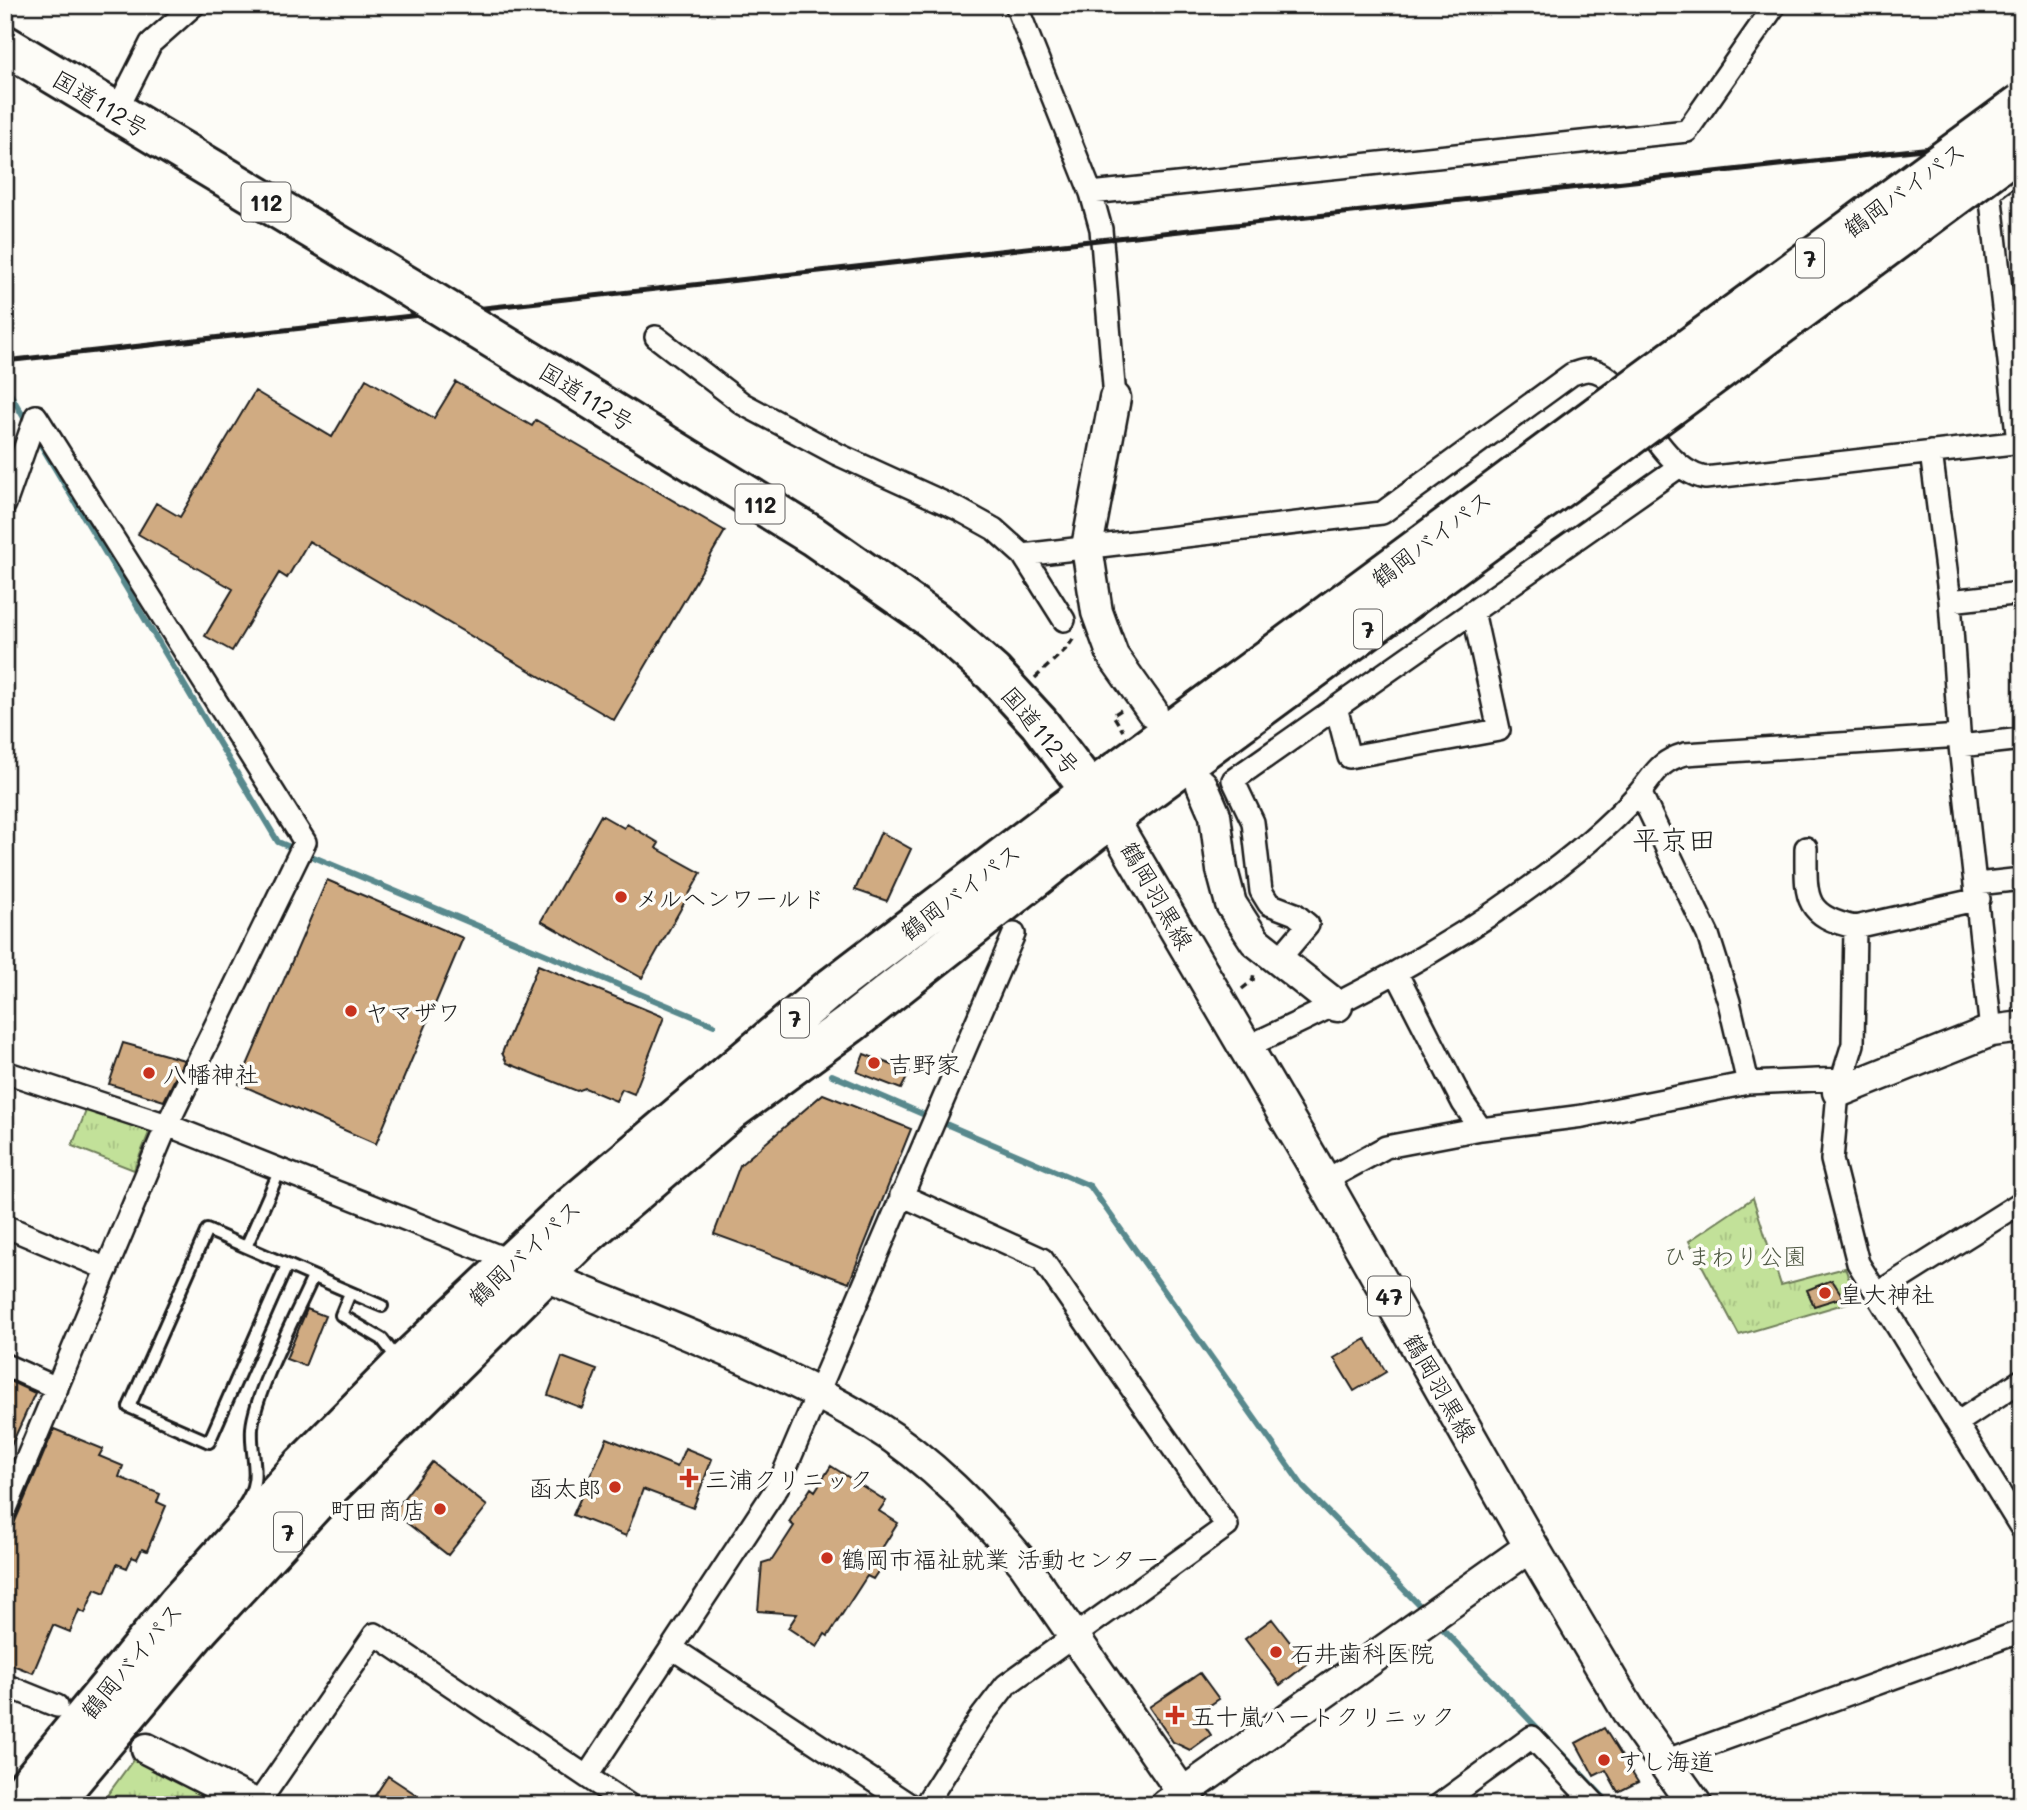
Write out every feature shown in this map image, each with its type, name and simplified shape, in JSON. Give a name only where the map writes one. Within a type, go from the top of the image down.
[{"type":"highway","name":"国道112号","points":[[5,45],[417,292],[813,536],[933,620],[993,673],[1039,723],[1101,804]]},
{"type":"highway","name":"鶴岡バイパス","points":[[51,1805],[199,1629],[527,1268],[560,1216],[827,991],[1101,804],[1612,427],[2022,103]]},
{"type":"highway","name":"鶴岡バイパス","points":[[1612,427],[2022,147]]},
{"type":"highway","name":"鶴岡バイパス","points":[[12,1805],[177,1604],[302,1466],[402,1365],[527,1268]]},
{"type":"main road","name":"鶴岡羽黒線","points":[[1101,804],[1324,1181],[1531,1546],[1631,1715],[1696,1805]]},
{"type":"street","points":[[116,112],[151,43],[194,5]]},
{"type":"street","points":[[1091,193],[1687,131],[1775,5]]},
{"type":"street","points":[[1019,7],[1091,193],[1103,238],[1115,398],[1087,547],[1097,612],[1113,656],[1138,709]]},
{"type":"street","points":[[1023,555],[1382,513],[1572,374],[1588,369],[1604,374],[1615,384],[1665,453],[1690,475],[1712,477],[2020,442],[1990,191],[2022,167]]},
{"type":"street","points":[[656,337],[743,404],[837,454],[958,509],[994,529],[1023,555],[1069,629]]},
{"type":"street","points":[[5,504],[36,416],[305,842],[167,1125],[5,1511]]},
{"type":"street","points":[[1931,452],[1950,601],[1960,741],[1991,1031]]},
{"type":"street","points":[[1279,959],[1308,925],[1295,914],[1269,904],[1261,891],[1253,822],[1233,779],[1680,466]]},
{"type":"street","points":[[1950,601],[2022,593]]},
{"type":"street","points":[[1336,707],[1349,757],[1499,730],[1473,611]]},
{"type":"street","points":[[1246,1047],[1337,1006],[1397,974],[1530,888],[1640,792],[1659,766],[1685,754],[2022,739]]},
{"type":"street","points":[[1202,785],[1215,815],[1222,870],[1231,904],[1255,941],[1337,1006]]},
{"type":"street","points":[[1640,792],[1708,935],[1729,1002],[1748,1083]]},
{"type":"street","points":[[1806,848],[1806,888],[1814,911],[1826,919],[1855,927],[2022,879]]},
{"type":"street","points":[[1855,927],[1853,1044],[1840,1085],[1832,1160],[1858,1263],[2022,1529]]},
{"type":"street","points":[[587,1776],[778,1486],[1014,934]]},
{"type":"street","points":[[1397,974],[1463,1103],[1482,1129]]},
{"type":"street","points":[[1324,1181],[1386,1147],[1482,1129],[1583,1115],[1748,1083],[1840,1085],[1991,1031],[2022,1027]]},
{"type":"street","points":[[5,1072],[167,1125],[527,1268],[818,1393],[892,1438],[963,1497],[1024,1564],[1074,1636],[1179,1800],[1531,1546]]},
{"type":"street","points":[[901,1195],[1042,1259],[1227,1526],[1018,1676],[996,1695],[925,1805]]},
{"type":"street","points":[[1877,1294],[2022,1202]]},
{"type":"street","points":[[5,1226],[107,1269]]},
{"type":"street","points":[[5,1365],[57,1388]]},
{"type":"street","points":[[1956,1423],[2022,1380]]},
{"type":"street","points":[[1664,1761],[2022,1632]]},
{"type":"street","points":[[147,1749],[257,1805],[375,1634],[629,1805]]},
{"type":"street","points":[[672,1648],[910,1805]]},
{"type":"street","points":[[5,1685],[57,1706]]},
{"type":"street","points":[[1439,1805],[1532,1738],[1577,1797],[1596,1805]]},
{"type":"lane","points":[[246,1247],[280,1170]]},
{"type":"lane","points":[[287,1265],[209,1441],[129,1407],[207,1230],[382,1306]]},
{"type":"lane","points":[[236,1516],[248,1500],[256,1476],[252,1426],[263,1391],[313,1277]]},
{"type":"lane","points":[[350,1293],[341,1315],[382,1339],[402,1365]]},
{"type":"lane","points":[[177,1604],[229,1527]]},
{"type":"path","points":[[1032,681],[1068,647],[1069,629]]},
{"type":"path","points":[[1126,736],[1113,715],[1138,709]]},
{"type":"green space","points":[[88,1106],[151,1128],[134,1170],[72,1146]]},
{"type":"green space","name":"ひまわり公園","points":[[1753,1198],[1781,1285],[1845,1268],[1857,1300],[1739,1335],[1689,1241]]},
{"type":"green space","points":[[136,1756],[170,1768],[168,1777],[197,1781],[239,1805],[100,1805]]},
{"type":"building","points":[[366,379],[434,418],[456,382],[532,426],[536,420],[725,531],[614,720],[309,541],[287,578],[279,573],[232,651],[205,636],[233,589],[138,534],[156,503],[180,517],[255,391],[332,437]]},
{"type":"building","name":"メルヘンワールド","points":[[601,815],[624,828],[627,824],[659,843],[656,848],[701,873],[642,978],[541,921]]},
{"type":"building","points":[[881,832],[911,849],[887,901],[855,890]]},
{"type":"building","name":"ヤマザワ","points":[[327,880],[463,938],[376,1144],[239,1084]]},
{"type":"building","points":[[538,965],[664,1017],[634,1094],[622,1089],[616,1101],[585,1088],[577,1091],[507,1063],[502,1053]]},
{"type":"building","name":"八幡神社","points":[[123,1043],[184,1060],[164,1101],[109,1084]]},
{"type":"building","name":"吉野家","points":[[864,1054],[910,1072],[901,1089],[857,1072]]},
{"type":"building","points":[[823,1094],[911,1129],[849,1283],[714,1234],[740,1165]]},
{"type":"building","name":"皇大神社","points":[[1832,1280],[1843,1297],[1814,1306],[1807,1290]]},
{"type":"building","points":[[307,1309],[325,1316],[305,1366],[286,1359]]},
{"type":"building","points":[[1366,1339],[1386,1372],[1354,1391],[1334,1358]]},
{"type":"building","points":[[562,1357],[597,1370],[582,1408],[548,1395]]},
{"type":"building","points":[[5,1379],[35,1393],[5,1459]]},
{"type":"building","points":[[54,1429],[103,1449],[99,1456],[123,1466],[119,1477],[160,1494],[157,1502],[166,1506],[147,1551],[142,1549],[137,1559],[132,1557],[127,1568],[117,1564],[105,1593],[95,1589],[85,1613],[79,1610],[70,1632],[53,1625],[33,1673],[5,1662],[5,1545]]},
{"type":"building","name":"函太郎","points":[[607,1438],[677,1467],[685,1448],[712,1459],[693,1508],[643,1489],[626,1536],[573,1515]]},
{"type":"building","name":"町田商店","points":[[432,1462],[487,1506],[448,1555],[393,1512]]},
{"type":"building","name":"鶴岡市福祉就業 活動センター","points":[[831,1466],[886,1501],[879,1511],[898,1523],[877,1556],[885,1561],[873,1579],[867,1576],[828,1636],[825,1634],[817,1647],[788,1628],[797,1614],[758,1611],[762,1563],[772,1560],[794,1526],[789,1522],[811,1488],[815,1491]]},
{"type":"building","name":"石井歯科医院","points":[[1272,1619],[1307,1664],[1280,1685],[1245,1639]]},
{"type":"building","name":"五十嵐ハートクリニック","points":[[1200,1673],[1219,1699],[1197,1714],[1211,1735],[1190,1750],[1173,1742],[1149,1707]]},
{"type":"building","name":"すし海道","points":[[1604,1728],[1638,1782],[1618,1792],[1606,1770],[1594,1776],[1576,1743]]},
{"type":"building","points":[[388,1776],[432,1805],[369,1805]]},
{"type":"waterway","points":[[5,385],[27,423]]},
{"type":"waterway","points":[[35,435],[278,842],[714,1025]]},
{"type":"waterway","points":[[832,1075],[1090,1186],[1304,1488],[1425,1611]]},
{"type":"waterway","points":[[1438,1624],[1611,1805]]},
{"type":"railway","points":[[5,361],[2022,138]]},
{"type":"place","name":"メルヘンワールド","points":[[621,897]]},
{"type":"place","name":"ヤマザワ","points":[[351,1011]]},
{"type":"place","name":"吉野家","points":[[874,1063]]},
{"type":"place","name":"八幡神社","points":[[149,1073]]},
{"type":"place","name":"皇大神社","points":[[1825,1293]]},
{"type":"place","name":"三浦クリニック","points":[[689,1478]]},
{"type":"place","name":"函太郎","points":[[615,1487]]},
{"type":"place","name":"町田商店","points":[[440,1509]]},
{"type":"place","name":"鶴岡市福祉就業 活動センター","points":[[827,1558]]},
{"type":"place","name":"石井歯科医院","points":[[1276,1652]]},
{"type":"place","name":"五十嵐ハートクリニック","points":[[1175,1715]]},
{"type":"place","name":"すし海道","points":[[1604,1760]]},
{"type":"district","name":"平京田","points":[[1674,839]]}]
